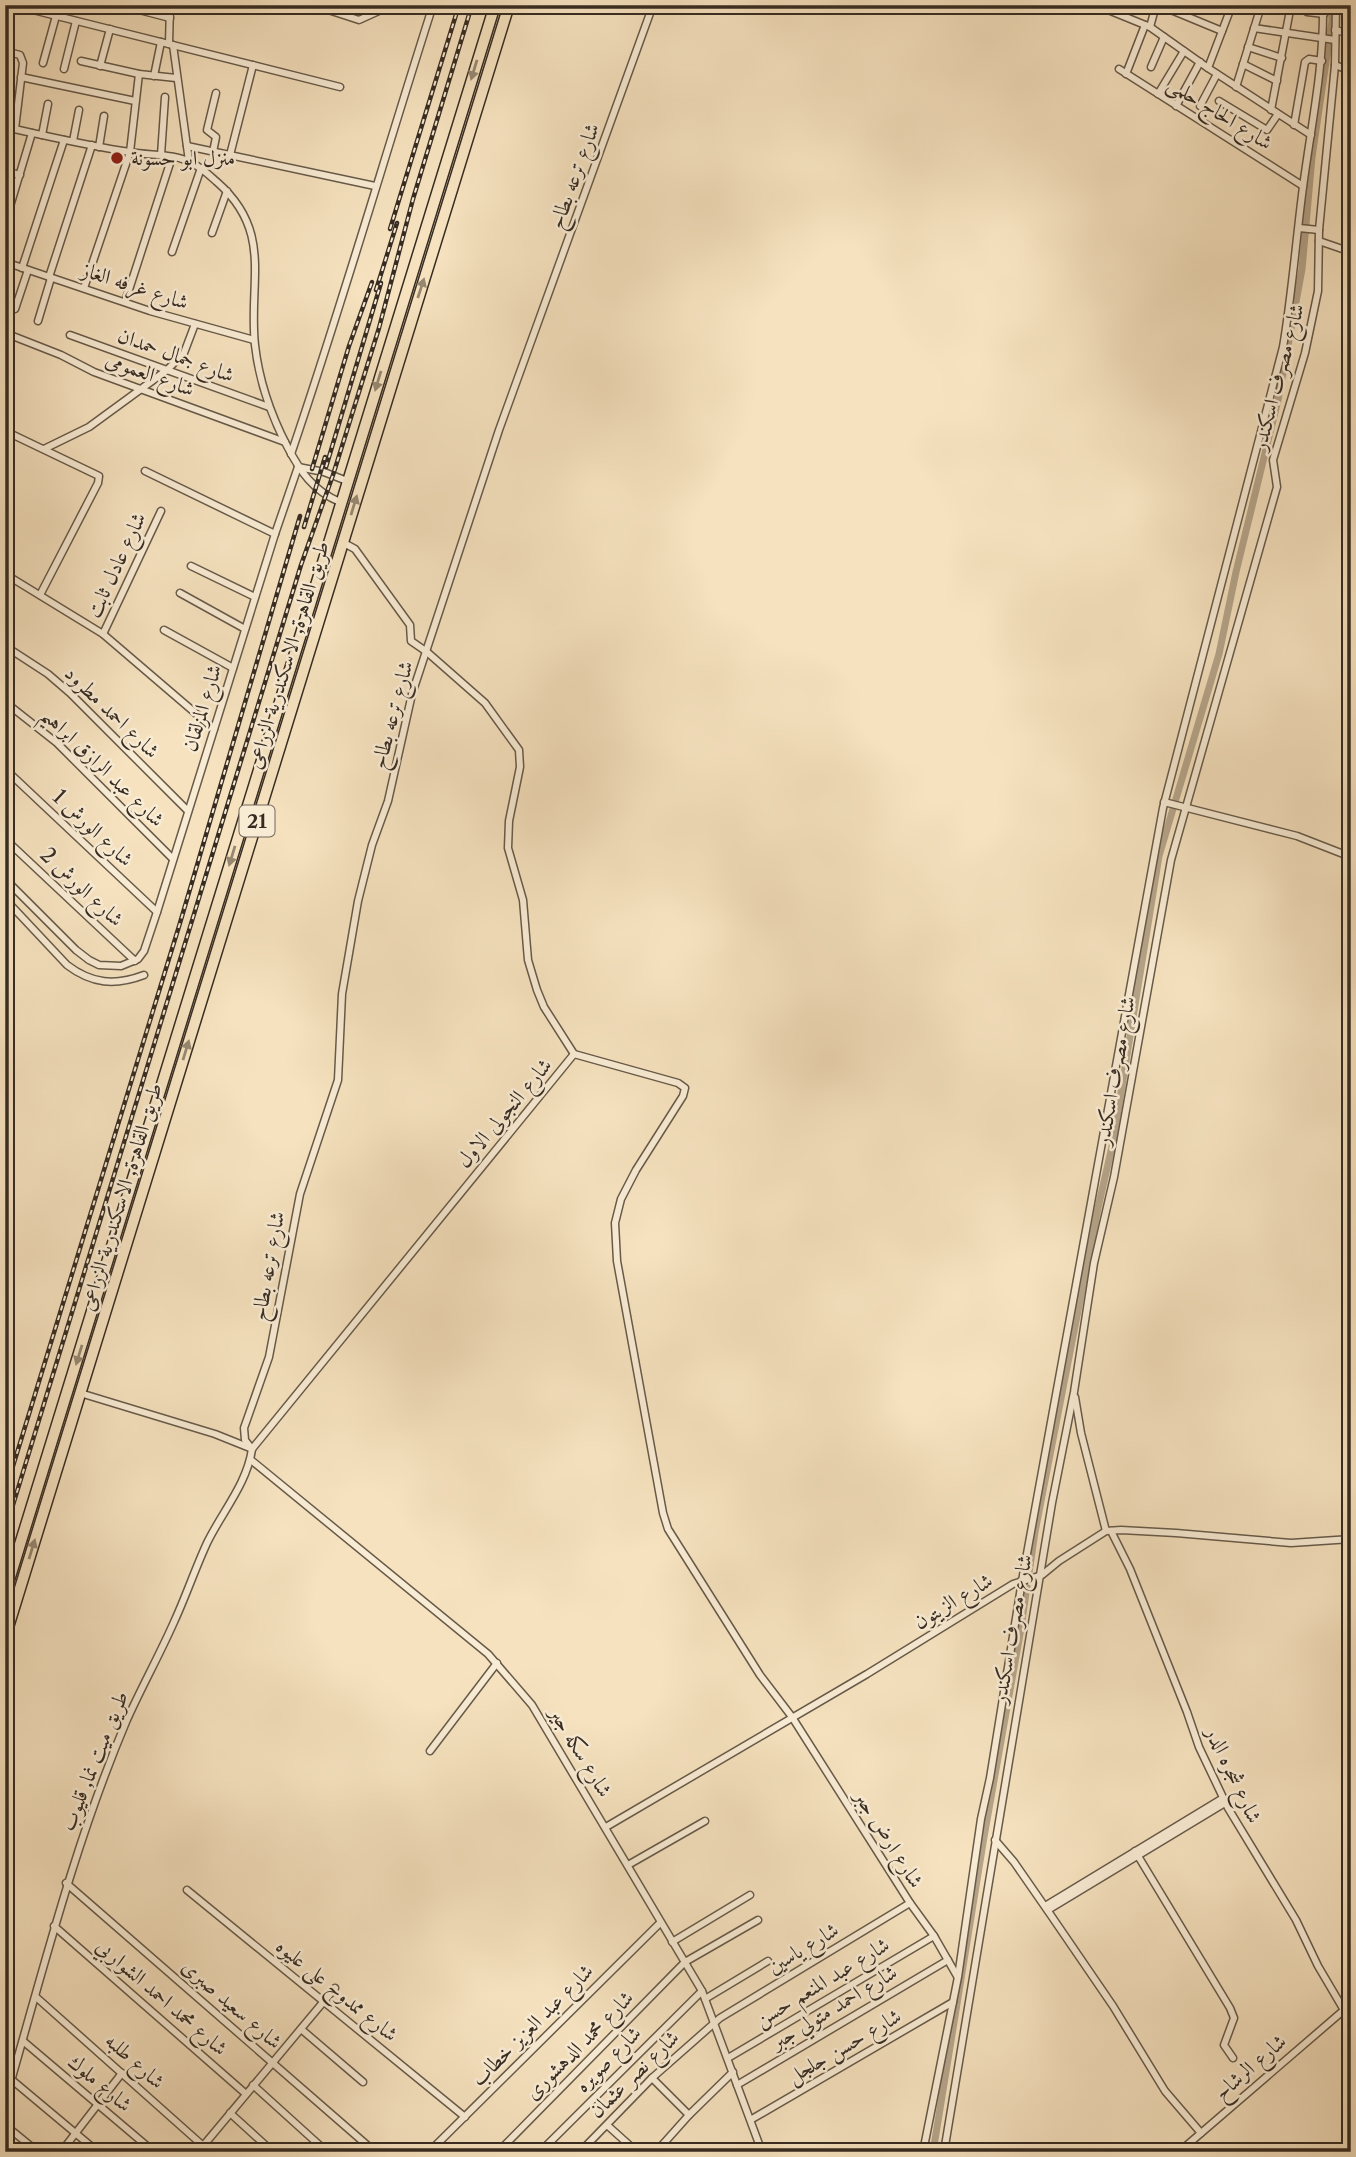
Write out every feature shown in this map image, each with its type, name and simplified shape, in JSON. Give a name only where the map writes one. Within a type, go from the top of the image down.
[{"type":"highway","name":"طريق القاهرة, الاسكندرية الزراعى","points":[[5,1593],[495,5]]},
{"type":"highway","name":"طريق القاهرة, الاسكندرية الزراعى","points":[[5,1637],[509,5]]},
{"type":"street","points":[[13,5],[340,87]]},
{"type":"street","points":[[120,5],[170,18]]},
{"type":"street","points":[[170,5],[168,44],[189,161]]},
{"type":"street","points":[[313,5],[359,20],[392,5]]},
{"type":"street","points":[[291,454],[336,323],[375,186],[433,7],[418,5]]},
{"type":"street","name":"شارع ترعه بطاح","points":[[252,1449],[246,1440],[244,1428],[269,1357],[300,1194],[338,1080],[342,994],[358,901],[372,845],[388,801],[412,694],[499,430],[653,5]]},
{"type":"street","points":[[1096,5],[1147,26],[1311,135]]},
{"type":"street","points":[[1121,14],[1124,5]]},
{"type":"street","points":[[1126,74],[1157,5],[1222,31]]},
{"type":"street","points":[[1208,68],[1231,8],[1217,5]]},
{"type":"street","points":[[1219,101],[1267,130],[1275,112],[1277,81],[1291,5]]},
{"type":"street","name":"شارع مصرف اسكندر","points":[[923,2152],[958,1978],[981,1819],[1022,1581],[1164,802],[1283,347],[1322,61],[1324,5]]},
{"type":"street","points":[[1236,87],[1261,6]]},
{"type":"street","points":[[1336,7],[1351,11]]},
{"type":"street","name":"شارع مصرف اسكندر","points":[[944,2152],[1039,1576],[1074,1392],[1094,1263],[1114,1177],[1171,860],[1277,487],[1273,460],[1314,318],[1318,291],[1319,230],[1335,65],[1336,7]]},
{"type":"street","points":[[1307,12],[1324,14]]},
{"type":"street","points":[[43,63],[56,16]]},
{"type":"street","points":[[64,68],[76,21]]},
{"type":"street","points":[[1254,28],[1335,40]]},
{"type":"street","points":[[100,66],[110,29]]},
{"type":"street","points":[[1335,30],[1351,34]]},
{"type":"street","points":[[1151,66],[1164,37]]},
{"type":"street","points":[[154,76],[168,44]]},
{"type":"street","points":[[1248,47],[1282,58]]},
{"type":"street","points":[[5,51],[16,53],[22,58],[16,130]]},
{"type":"street","points":[[1158,94],[1184,51]]},
{"type":"street","points":[[1294,125],[1304,62],[1309,59],[1322,61]]},
{"type":"street","points":[[81,61],[139,74],[176,78]]},
{"type":"street","points":[[1176,106],[1200,62]]},
{"type":"street","points":[[1243,64],[1277,81]]},
{"type":"street","points":[[230,155],[253,65]]},
{"type":"street","points":[[1335,65],[1351,71]]},
{"type":"street","name":"شارع الحاج حلمى","points":[[1119,69],[1303,187]]},
{"type":"street","points":[[84,288],[130,152],[139,74]]},
{"type":"street","points":[[1200,106],[1217,74]]},
{"type":"street","points":[[21,78],[135,101]]},
{"type":"street","points":[[213,152],[216,137],[207,130],[216,93]]},
{"type":"street","points":[[161,155],[165,97]]},
{"type":"street","points":[[42,135],[48,104]]},
{"type":"street","points":[[74,141],[79,110]]},
{"type":"street","points":[[38,321],[104,116]]},
{"type":"street","points":[[5,127],[96,146],[189,161],[227,191],[239,205],[254,240],[254,340],[269,407],[298,467],[316,488],[340,502]]},
{"type":"street","points":[[5,223],[9,199],[20,175],[32,133]]},
{"type":"street","points":[[15,309],[64,139]]},
{"type":"street","points":[[187,146],[375,186]]},
{"type":"street","points":[[125,302],[172,157]]},
{"type":"street","points":[[172,252],[201,168]]},
{"type":"street","points":[[5,171],[20,175]]},
{"type":"street","points":[[212,233],[227,191]]},
{"type":"street","points":[[1298,228],[1319,230]]},
{"type":"street","points":[[1319,241],[1351,252]]},
{"type":"street","name":"شارع غرفه الغاز","points":[[5,262],[195,324],[254,340]]},
{"type":"street","points":[[44,449],[89,428],[167,370],[184,353],[195,324]]},
{"type":"street","name":"شارع العمومى","points":[[5,333],[139,389],[285,442]]},
{"type":"street","name":"شارع جمال حمدان","points":[[70,335],[269,407]]},
{"type":"street","points":[[5,431],[99,476],[98,483],[40,595]]},
{"type":"street","points":[[298,467],[324,472],[348,481]]},
{"type":"street","name":"شارع المزلقان","points":[[137,960],[144,951],[157,912],[298,467]]},
{"type":"street","points":[[145,471],[275,534]]},
{"type":"street","name":"شارع عادل ثابت","points":[[103,634],[161,511]]},
{"type":"street","name":"شارع النجولى الاول","points":[[252,1449],[574,1054],[544,1007],[528,960],[523,900],[508,848],[509,821],[520,767],[519,750],[485,703],[411,641],[410,625],[355,549],[342,542]]},
{"type":"street","points":[[191,566],[255,597]]},
{"type":"street","points":[[5,574],[103,634],[214,729]]},
{"type":"street","points":[[180,593],[245,629]]},
{"type":"street","points":[[164,630],[233,668]]},
{"type":"street","name":"شارع احمد مطرود","points":[[5,646],[48,674],[70,693],[188,811]]},
{"type":"street","name":"شارع عبد الرازق ابراهيم","points":[[5,702],[57,743],[173,859]]},
{"type":"street","name":"شارع الورش 1","points":[[5,769],[157,912]]},
{"type":"street","points":[[1164,802],[1297,836],[1351,857]]},
{"type":"street","name":"شارع الورش 2","points":[[5,839],[137,960]]},
{"type":"street","points":[[5,879],[89,960],[111,967],[137,960]]},
{"type":"street","points":[[5,898],[78,974],[104,983],[117,983],[144,975]]},
{"type":"street","name":"شارع ارض جبر","points":[[574,1054],[678,1083],[685,1088],[683,1096],[636,1170],[621,1199],[615,1223],[617,1261],[665,1522],[760,1675],[792,1717],[910,1903],[934,1936],[958,1978]]},
{"type":"street","name":"شارع شجره الدر","points":[[1074,1392],[1081,1433],[1108,1531],[1130,1569],[1199,1748],[1224,1800],[1296,1920],[1351,2022]]},
{"type":"street","points":[[80,1394],[215,1434],[252,1449]]},
{"type":"street","name":"طريق ميت نما, قليوب","points":[[5,2102],[66,1883],[102,1781],[128,1719],[176,1619],[205,1547],[221,1514],[246,1475],[252,1449]]},
{"type":"street","name":"شارع سكه جير","points":[[251,1461],[497,1663],[532,1705],[702,1991],[762,2152]]},
{"type":"street","points":[[1108,1531],[1176,1533],[1291,1543],[1351,1539]]},
{"type":"street","name":"شارع الزيتون","points":[[606,1827],[1022,1581],[1039,1576],[1108,1531]]},
{"type":"street","points":[[430,1751],[497,1663]]},
{"type":"street","points":[[1046,1908],[1224,1800]]},
{"type":"street","points":[[628,1865],[705,1821]]},
{"type":"street","points":[[995,1840],[1046,1908],[1165,2091],[1201,2133]]},
{"type":"street","points":[[1137,1854],[1230,2008],[1234,2018],[1224,2045],[1233,2058]]},
{"type":"street","name":"شارع سعيد صبرى","points":[[66,1883],[374,2152]]},
{"type":"street","name":"شارع ممدوح على عليوه","points":[[187,1891],[465,2116]]},
{"type":"street","points":[[672,1942],[750,1895]]},
{"type":"street","name":"شارع ياسين","points":[[715,2024],[910,1903]]},
{"type":"street","name":"شارع محمد الدهشورى","points":[[498,2152],[685,1962],[758,1920]]},
{"type":"street","name":"شارع عبد العزيز خطاب","points":[[429,2152],[660,1923]]},
{"type":"street","name":"شارع محمد احمد الشواربي","points":[[54,1926],[246,2094]]},
{"type":"street","name":"شارع عبد المنعم حسن","points":[[728,2058],[934,1936]]},
{"type":"street","name":"شارع احمد متولي جبر","points":[[737,2085],[948,1959]]},
{"type":"street","points":[[705,1999],[768,1961]]},
{"type":"street","points":[[198,2152],[335,1989]]},
{"type":"street","name":"شارع صويره","points":[[540,2152],[702,1991]]},
{"type":"street","name":"شارع طلبه","points":[[36,1997],[210,2152]]},
{"type":"street","name":"شارع حسن جلجل","points":[[751,2119],[953,2002]]},
{"type":"street","name":"شارع الرشاح","points":[[1179,2152],[1344,2010]]},
{"type":"street","name":"شارع نصر عثمان","points":[[584,2150],[652,2078],[715,2024]]},
{"type":"street","points":[[301,2029],[363,2082]]},
{"type":"street","name":"شارع ملوك","points":[[23,2041],[154,2152]]},
{"type":"street","points":[[656,2152],[688,2115],[733,2072]]},
{"type":"street","points":[[61,2152],[122,2073]]},
{"type":"street","points":[[652,2078],[688,2115]]},
{"type":"street","points":[[12,2080],[98,2152]]},
{"type":"street","points":[[253,2085],[321,2150]]},
{"type":"street","points":[[230,2113],[273,2152]]},
{"type":"street","points":[[5,2125],[38,2152]]},
{"type":"street","points":[[607,2125],[637,2152]]},
{"type":"waterway","points":[[933,2152],[1035,1532],[1113,1142],[1159,856],[1219,654],[1278,400],[1302,269],[1312,157],[1332,21],[1331,5]]},
{"type":"railway","points":[[390,229],[459,5]]},
{"type":"railway","points":[[5,1531],[301,565],[333,475],[379,328],[413,199],[472,5]]},
{"type":"railway","points":[[376,290],[397,223]]},
{"type":"railway","points":[[312,469],[349,346],[372,282]]},
{"type":"railway","points":[[326,467],[381,283]]},
{"type":"railway","points":[[304,527],[325,457]]},
{"type":"railway","points":[[5,1492],[180,923],[300,516]]},
{"type":"place","name":"منزل ابو حسونة","points":[[117,158]]}]
